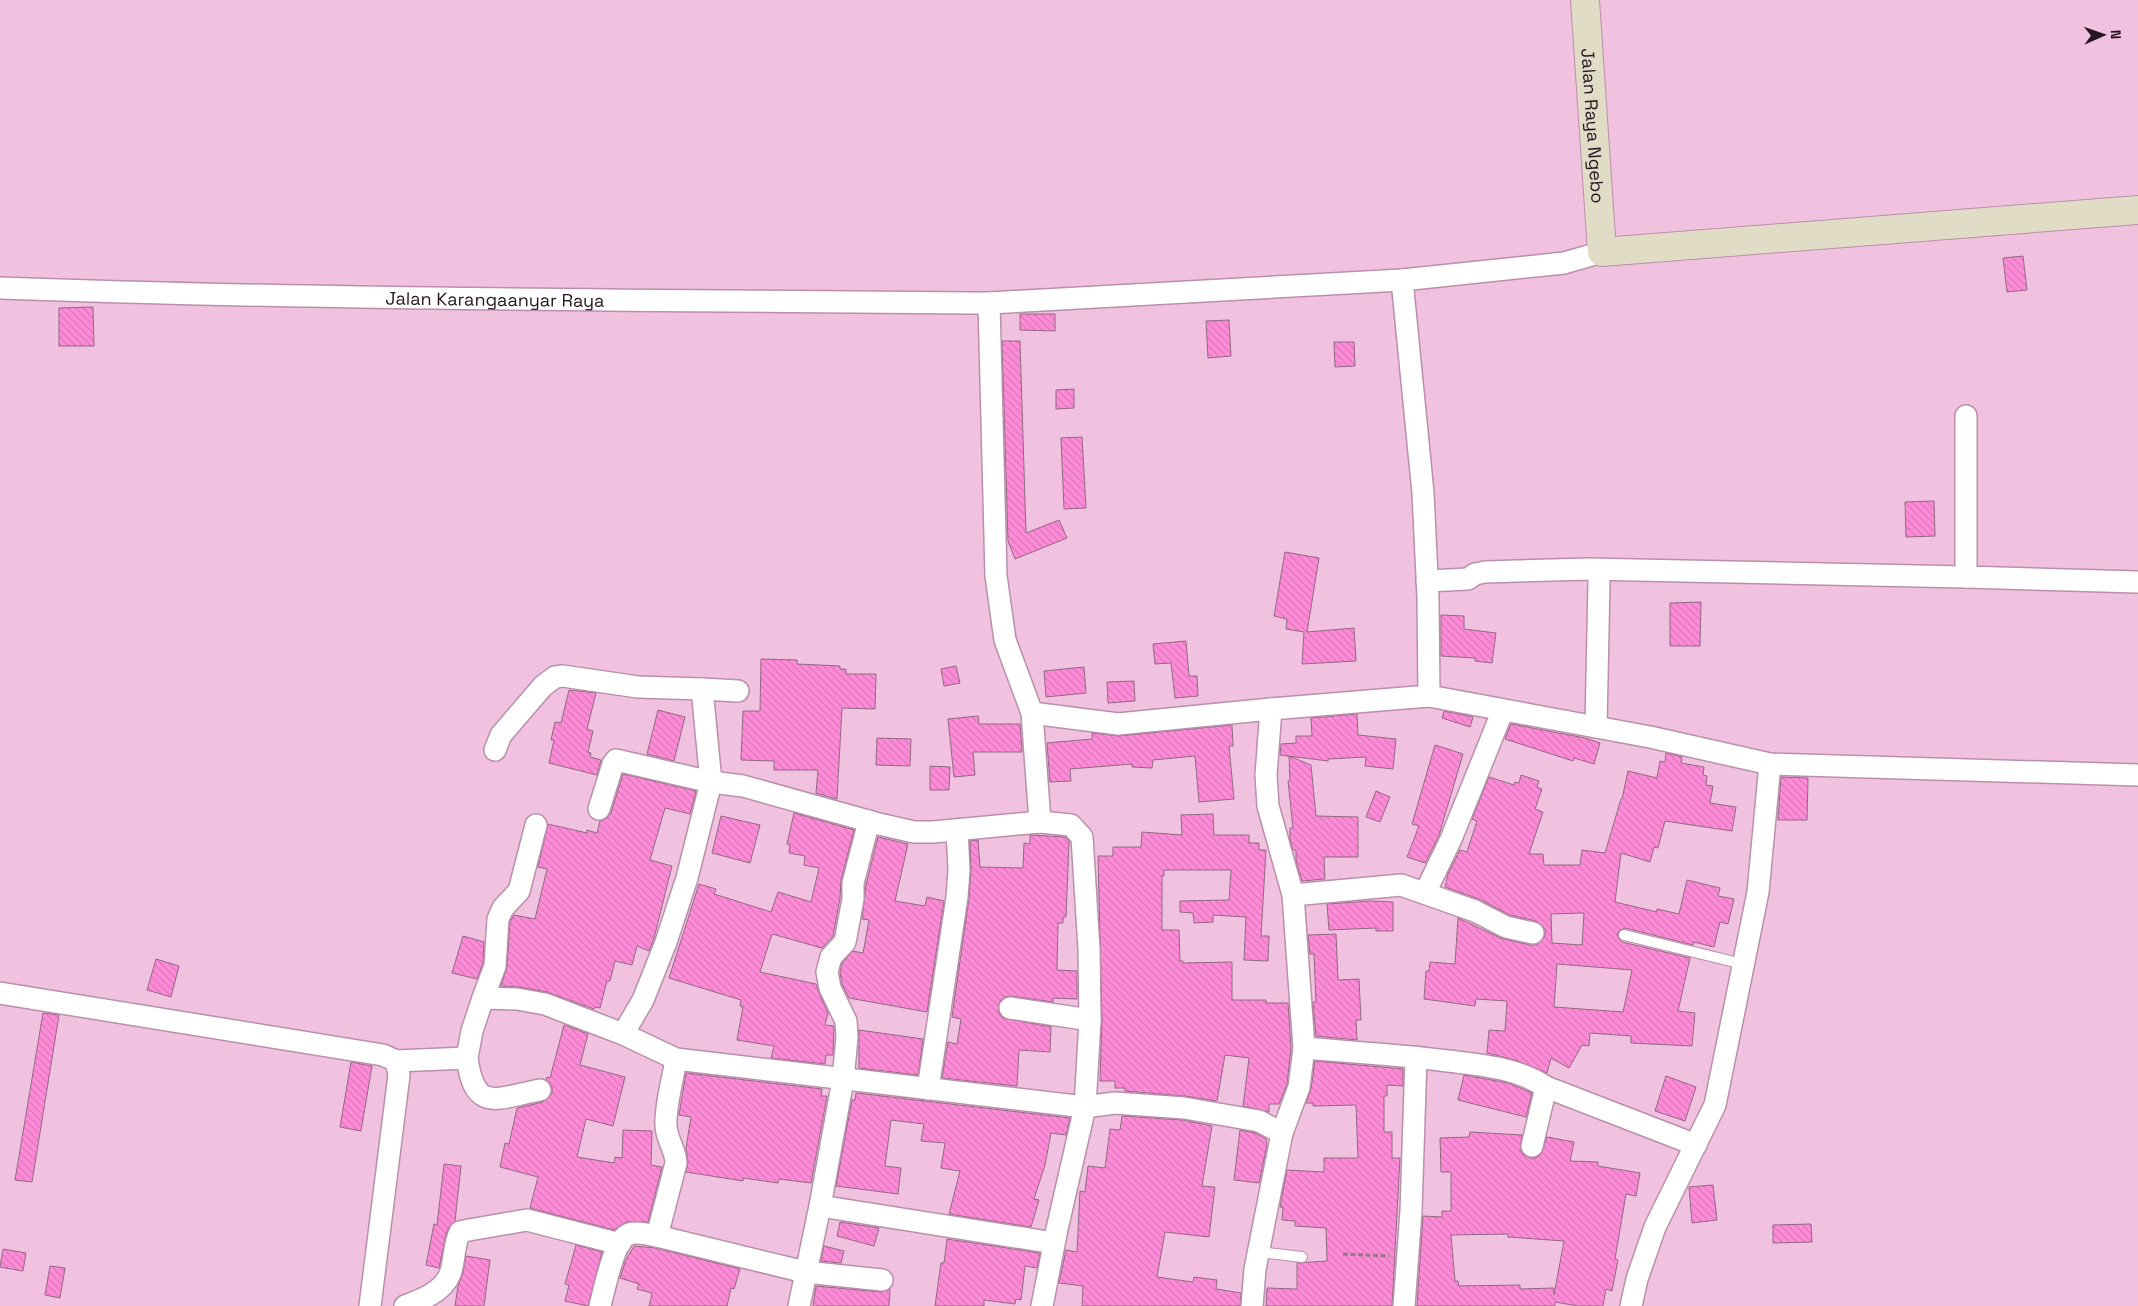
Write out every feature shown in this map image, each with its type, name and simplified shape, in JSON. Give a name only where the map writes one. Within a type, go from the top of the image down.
[{"type":"street","name":"Jalan Raya Ngebo","points":[[1585,0],[1602,252]]},
{"type":"street","points":[[1602,252],[2138,210]]},
{"type":"street","name":"Jalan Karangaanyar Raya","points":[[0,288],[116,292],[585,300],[989,302],[1402,280],[1564,263],[1602,252]]},
{"type":"street","points":[[1402,280],[1423,493],[1429,696]]},
{"type":"street","points":[[989,302],[996,576],[1005,640],[1032,712],[1040,822]]},
{"type":"street","points":[[1966,416],[1966,576]]},
{"type":"street","points":[[1427,581],[1468,578],[1485,572],[1588,569],[1966,576],[2138,582]]},
{"type":"street","points":[[1596,727],[1599,582]]},
{"type":"street","points":[[495,750],[501,735],[543,686],[555,677],[563,676],[638,687],[738,691]]},
{"type":"street","points":[[623,1034],[643,1000],[666,942],[687,878],[711,782],[702,689]]},
{"type":"street","points":[[1032,712],[1118,724],[1429,696],[1650,737],[1770,764],[2138,775]]},
{"type":"street","points":[[1252,1306],[1259,1252],[1282,1133],[1299,1087],[1304,1048],[1293,895],[1268,806],[1266,775],[1271,710]]},
{"type":"street","points":[[1425,893],[1451,839],[1503,710]]},
{"type":"street","points":[[599,809],[613,764],[616,760],[711,782],[743,786],[914,832],[1040,822],[1071,825],[1082,837],[1088,919],[1090,1020],[1085,1108],[1054,1243],[1042,1306]]},
{"type":"street","points":[[1632,1306],[1637,1279],[1655,1227],[1715,1105],[1758,892],[1770,764]]},
{"type":"street","points":[[799,1306],[820,1206],[843,1080],[847,1026],[830,988],[827,972],[831,956],[845,942],[854,899],[853,883],[868,821]]},
{"type":"street","points":[[536,825],[519,891],[503,908],[498,919],[495,966],[472,1031],[466,1058],[471,1083],[482,1096],[494,1099],[540,1090]]},
{"type":"street","points":[[928,1089],[957,897],[959,870],[957,830]]},
{"type":"street","points":[[1293,895],[1394,884],[1410,887],[1475,911],[1506,927],[1533,933]]},
{"type":"street","points":[[0,993],[383,1054],[396,1061],[466,1058]]},
{"type":"street","points":[[483,998],[517,999],[545,1004],[623,1034],[676,1059],[1085,1108],[1115,1103],[1184,1108],[1259,1121],[1282,1133]]},
{"type":"street","points":[[1010,1008],[1090,1020]]},
{"type":"street","points":[[1304,1048],[1416,1057],[1482,1065],[1517,1073],[1532,1078],[1546,1087],[1696,1145]]},
{"type":"street","points":[[1404,1306],[1411,1211],[1416,1057]]},
{"type":"street","points":[[657,1236],[676,1163],[676,1158],[667,1136],[666,1123],[676,1059]]},
{"type":"street","points":[[370,1306],[399,1075],[396,1061]]},
{"type":"street","points":[[1532,1146],[1546,1087]]},
{"type":"street","points":[[820,1206],[1054,1243]]},
{"type":"street","points":[[405,1306],[433,1293],[450,1275],[455,1242],[460,1232],[526,1220],[620,1244]]},
{"type":"street","points":[[600,1306],[609,1270],[622,1238],[636,1233],[657,1236],[805,1272],[882,1280]]},
{"type":"lane","points":[[1624,935],[1743,964]]},
{"type":"lane","points":[[1259,1252],[1302,1257]]},
{"type":"path","points":[[1343,1254],[1408,1257]]},
{"type":"building","points":[[2023,256],[2027,290],[2007,292],[2003,258]]},
{"type":"building","points":[[93,307],[94,346],[59,346],[59,308]]},
{"type":"building","points":[[1020,314],[1055,314],[1055,331],[1020,330]]},
{"type":"building","points":[[1229,320],[1231,356],[1208,358],[1206,321]]},
{"type":"building","points":[[1002,341],[1020,341],[1026,533],[1059,520],[1067,538],[1015,559],[1008,541]]},
{"type":"building","points":[[1334,342],[1354,342],[1355,366],[1335,367]]},
{"type":"building","points":[[1074,389],[1074,408],[1056,409],[1056,390]]},
{"type":"building","points":[[1082,437],[1086,508],[1064,509],[1061,438]]},
{"type":"building","points":[[1934,501],[1935,536],[1906,537],[1905,502]]},
{"type":"building","points":[[1285,552],[1319,558],[1307,632],[1354,628],[1356,661],[1302,664],[1304,632],[1286,629],[1287,619],[1274,616]]},
{"type":"building","points":[[1701,602],[1700,646],[1670,646],[1670,603]]},
{"type":"building","points":[[1441,615],[1464,616],[1464,629],[1496,633],[1492,663],[1475,661],[1475,658],[1441,656]]},
{"type":"building","points":[[1186,641],[1189,676],[1197,676],[1198,696],[1175,698],[1171,663],[1155,664],[1153,644]]},
{"type":"building","points":[[761,659],[797,660],[797,664],[840,666],[840,669],[846,669],[846,674],[876,674],[875,709],[842,708],[837,799],[816,793],[818,770],[774,770],[774,761],[741,760],[743,711],[760,711]]},
{"type":"building","points":[[956,666],[960,683],[944,686],[941,669]]},
{"type":"building","points":[[1084,667],[1086,693],[1046,697],[1044,671]]},
{"type":"building","points":[[1134,681],[1135,701],[1108,703],[1107,682]]},
{"type":"building","points":[[569,690],[596,693],[587,729],[593,731],[588,752],[591,753],[590,757],[601,760],[597,775],[549,763],[554,740],[551,740],[555,722],[561,723]]},
{"type":"building","points":[[658,710],[685,717],[674,761],[647,754]]},
{"type":"building","points":[[1444,711],[1473,717],[1470,727],[1442,718]]},
{"type":"building","points":[[1357,714],[1358,735],[1396,739],[1393,769],[1365,766],[1366,757],[1328,759],[1328,761],[1280,755],[1281,744],[1296,743],[1296,736],[1312,736],[1311,718]]},
{"type":"building","points":[[978,716],[979,724],[1020,724],[1022,752],[973,752],[975,775],[954,777],[948,719]]},
{"type":"building","points":[[1511,724],[1585,738],[1600,743],[1594,764],[1574,758],[1573,761],[1505,739]]},
{"type":"building","points":[[1232,725],[1233,746],[1229,746],[1234,799],[1199,802],[1195,756],[1153,760],[1152,768],[1132,767],[1132,764],[1070,769],[1071,781],[1050,782],[1047,743],[1092,739],[1092,733],[1119,736]]},
{"type":"building","points":[[877,738],[911,739],[910,766],[876,765]]},
{"type":"building","points":[[1435,745],[1463,754],[1439,835],[1425,863],[1407,857],[1419,826],[1412,824]]},
{"type":"building","points":[[1666,753],[1682,757],[1681,763],[1704,767],[1703,775],[1707,776],[1706,785],[1713,786],[1710,803],[1736,807],[1732,831],[1665,821],[1658,848],[1654,847],[1650,862],[1621,853],[1615,902],[1657,912],[1657,909],[1679,914],[1687,880],[1720,888],[1718,896],[1734,899],[1728,924],[1720,922],[1714,947],[1694,942],[1693,945],[1625,928],[1619,931],[1617,936],[1622,942],[1690,958],[1678,1011],[1695,1013],[1692,1046],[1631,1043],[1631,1036],[1590,1033],[1589,1046],[1582,1045],[1569,1068],[1551,1058],[1547,1073],[1515,1060],[1487,1053],[1489,1030],[1505,1031],[1507,1001],[1476,999],[1475,1006],[1424,999],[1426,971],[1429,971],[1430,962],[1455,964],[1458,918],[1500,938],[1530,945],[1537,945],[1545,936],[1545,929],[1536,921],[1510,915],[1479,899],[1445,887],[1448,874],[1460,850],[1467,852],[1477,821],[1472,819],[1489,777],[1514,785],[1515,782],[1519,783],[1521,775],[1539,781],[1537,787],[1542,789],[1535,809],[1543,812],[1529,854],[1543,854],[1544,865],[1580,865],[1582,850],[1605,853],[1622,799],[1628,771],[1657,778],[1660,761],[1665,762]],"holes":[[[1584,913],[1582,945],[1552,943],[1551,914]],[[1557,964],[1632,970],[1623,1012],[1554,1007]]]},
{"type":"building","points":[[1289,756],[1311,765],[1316,816],[1358,817],[1358,857],[1324,857],[1325,879],[1302,881],[1296,861],[1296,850],[1293,850],[1290,840],[1290,828],[1293,828],[1288,781],[1290,781]]},
{"type":"building","points":[[930,766],[950,767],[949,790],[930,790]]},
{"type":"building","points":[[623,774],[696,791],[690,814],[665,808],[650,860],[672,866],[649,951],[637,946],[632,965],[615,961],[610,981],[607,981],[600,1008],[595,1007],[594,1009],[547,992],[501,986],[507,967],[510,922],[514,915],[535,919],[547,869],[538,867],[548,824],[587,833],[587,830],[597,833],[600,821],[607,818],[611,813]]},
{"type":"building","points":[[1781,777],[1808,778],[1807,820],[1778,820]]},
{"type":"building","points":[[1376,791],[1390,797],[1380,822],[1366,817]]},
{"type":"building","points":[[794,813],[854,830],[841,880],[840,898],[833,936],[822,948],[772,934],[760,972],[816,984],[828,1013],[825,1025],[834,1026],[833,1055],[826,1055],[825,1064],[771,1058],[774,1046],[737,1040],[743,1007],[740,1006],[741,1000],[669,978],[699,884],[716,889],[714,894],[771,912],[778,892],[811,902],[819,868],[804,865],[805,856],[789,853],[790,845],[787,844]]},
{"type":"building","points":[[1213,814],[1214,835],[1249,835],[1249,843],[1259,843],[1259,850],[1266,850],[1261,936],[1269,936],[1268,961],[1244,960],[1246,917],[1213,915],[1213,922],[1194,923],[1193,913],[1180,912],[1180,901],[1229,900],[1231,870],[1164,870],[1164,876],[1162,875],[1162,930],[1179,930],[1180,961],[1183,961],[1183,963],[1232,962],[1232,1000],[1266,1000],[1266,1003],[1288,1003],[1291,1048],[1287,1084],[1279,1104],[1269,1104],[1269,1112],[1243,1106],[1249,1058],[1225,1055],[1217,1101],[1185,1096],[1125,1091],[1125,1088],[1115,1088],[1115,1081],[1100,1081],[1102,1020],[1098,856],[1113,856],[1113,847],[1141,847],[1142,832],[1182,835],[1181,815]]},
{"type":"building","points":[[721,816],[760,825],[750,863],[712,853]]},
{"type":"building","points":[[1030,835],[1065,837],[1069,841],[1066,917],[1063,917],[1063,923],[1058,923],[1057,970],[1077,971],[1077,999],[1053,998],[1053,1002],[1011,996],[1005,997],[1000,1001],[998,1012],[1003,1018],[1051,1027],[1050,1052],[1019,1050],[1017,1086],[942,1078],[948,1042],[957,1044],[961,1019],[952,1017],[969,898],[971,871],[970,841],[978,840],[980,867],[1023,868],[1024,843],[1030,844]]},
{"type":"building","points":[[878,837],[908,844],[895,901],[925,906],[927,897],[944,901],[927,1012],[849,998],[842,984],[840,972],[842,963],[853,951],[863,953],[869,920],[862,919],[866,885]]},
{"type":"building","points":[[1370,901],[1393,902],[1393,931],[1376,931],[1376,928],[1329,930],[1327,904]]},
{"type":"building","points":[[1336,934],[1338,980],[1359,979],[1361,1020],[1356,1020],[1357,1040],[1316,1036],[1313,1002],[1316,1002],[1314,954],[1310,954],[1308,935]]},
{"type":"building","points":[[463,936],[484,942],[483,963],[477,979],[452,973]]},
{"type":"building","points":[[156,959],[179,966],[171,997],[147,990]]},
{"type":"building","points":[[43,1013],[59,1015],[32,1182],[15,1180]]},
{"type":"building","points":[[564,1025],[588,1034],[580,1065],[625,1077],[613,1126],[586,1119],[577,1157],[614,1163],[615,1157],[622,1158],[623,1130],[652,1131],[651,1165],[662,1167],[648,1222],[626,1222],[614,1230],[530,1208],[538,1177],[500,1167],[505,1143],[509,1144],[517,1108],[543,1102],[552,1094],[552,1087],[546,1080],[547,1077],[550,1078]]},
{"type":"building","points":[[859,1030],[923,1039],[918,1075],[859,1068]]},
{"type":"building","points":[[1315,1061],[1403,1069],[1403,1086],[1387,1085],[1387,1096],[1384,1096],[1384,1132],[1392,1132],[1392,1158],[1400,1158],[1392,1306],[1266,1306],[1267,1288],[1297,1289],[1297,1263],[1327,1261],[1326,1228],[1295,1226],[1295,1221],[1282,1220],[1283,1207],[1280,1207],[1287,1170],[1324,1172],[1324,1158],[1358,1158],[1356,1105],[1313,1106],[1313,1103],[1306,1103],[1311,1089]]},
{"type":"building","points":[[351,1062],[372,1066],[361,1131],[340,1127]]},
{"type":"building","points":[[686,1073],[822,1089],[821,1096],[827,1096],[811,1183],[779,1179],[778,1183],[743,1178],[743,1181],[686,1172],[688,1162],[686,1148],[691,1117],[679,1115]]},
{"type":"building","points":[[1464,1075],[1508,1083],[1532,1093],[1526,1117],[1458,1100]]},
{"type":"building","points":[[1666,1076],[1696,1087],[1685,1121],[1655,1111]]},
{"type":"building","points":[[856,1093],[1070,1118],[1066,1135],[1051,1133],[1045,1165],[1034,1199],[1039,1200],[1031,1227],[949,1214],[960,1171],[941,1168],[945,1143],[921,1141],[924,1124],[891,1120],[885,1166],[901,1168],[898,1194],[836,1186],[852,1100],[855,1100]]},
{"type":"building","points":[[1122,1116],[1182,1120],[1212,1126],[1202,1186],[1215,1187],[1209,1237],[1165,1232],[1157,1277],[1193,1282],[1194,1277],[1217,1280],[1216,1289],[1241,1293],[1240,1306],[1082,1306],[1083,1286],[1059,1283],[1066,1250],[1077,1252],[1080,1191],[1085,1192],[1088,1166],[1105,1168],[1110,1129],[1120,1130]]},
{"type":"building","points":[[1240,1130],[1255,1133],[1266,1139],[1267,1145],[1259,1183],[1234,1180]]},
{"type":"building","points":[[1470,1132],[1522,1135],[1520,1150],[1530,1158],[1536,1158],[1541,1154],[1547,1137],[1574,1142],[1570,1161],[1598,1162],[1598,1166],[1640,1173],[1636,1196],[1626,1194],[1615,1259],[1618,1260],[1612,1291],[1606,1289],[1603,1306],[1578,1306],[1555,1302],[1555,1306],[1417,1306],[1423,1216],[1442,1217],[1442,1211],[1451,1211],[1451,1172],[1441,1172],[1440,1138],[1469,1137]],"holes":[[[1508,1234],[1508,1237],[1564,1241],[1554,1295],[1554,1288],[1520,1289],[1520,1285],[1459,1286],[1458,1281],[1455,1281],[1451,1235]]]},
{"type":"building","points":[[444,1164],[461,1166],[455,1221],[449,1227],[446,1234],[439,1268],[426,1265],[434,1224],[437,1225]]},
{"type":"building","points":[[1713,1185],[1717,1220],[1692,1223],[1689,1187]]},
{"type":"building","points":[[840,1222],[879,1228],[874,1246],[837,1236]]},
{"type":"building","points":[[1811,1224],[1812,1242],[1773,1243],[1773,1225]]},
{"type":"building","points":[[947,1239],[1040,1253],[1037,1268],[1025,1266],[1021,1300],[1016,1299],[1015,1304],[984,1300],[984,1306],[935,1306],[941,1263],[944,1263]]},
{"type":"building","points":[[576,1245],[602,1252],[588,1306],[565,1301],[569,1285],[565,1284]]},
{"type":"building","points":[[634,1246],[655,1248],[740,1269],[734,1289],[731,1288],[727,1306],[649,1306],[652,1293],[637,1289],[639,1284],[620,1278],[626,1260]]},
{"type":"building","points":[[824,1246],[844,1251],[841,1263],[821,1261]]},
{"type":"building","points":[[3,1249],[26,1253],[23,1271],[0,1267]]},
{"type":"building","points":[[466,1256],[490,1260],[484,1306],[455,1306]]},
{"type":"building","points":[[50,1266],[65,1268],[60,1298],[45,1295]]},
{"type":"building","points":[[816,1286],[881,1292],[890,1289],[889,1306],[813,1306]]}]
